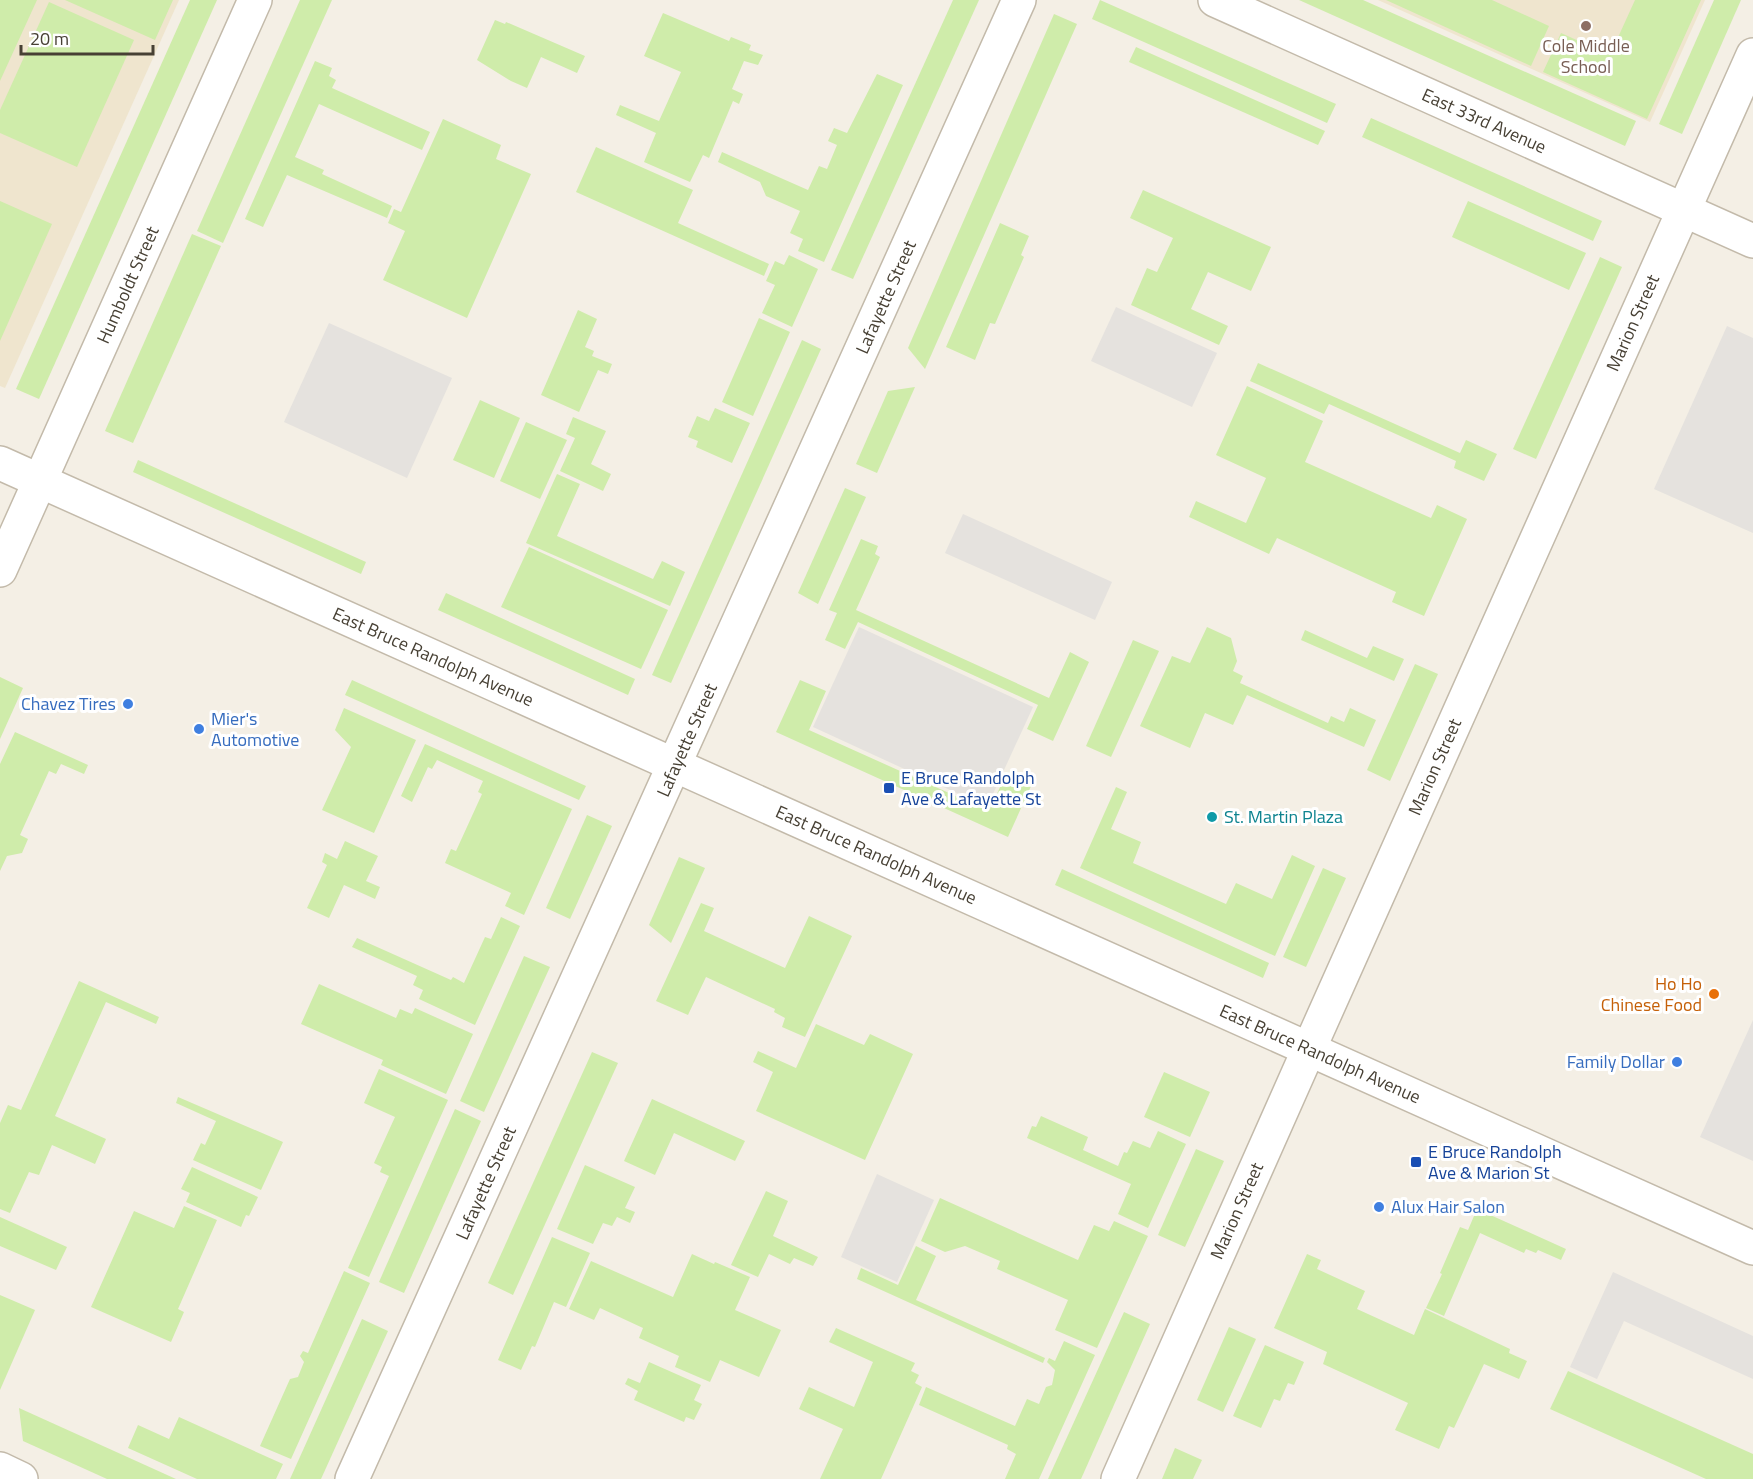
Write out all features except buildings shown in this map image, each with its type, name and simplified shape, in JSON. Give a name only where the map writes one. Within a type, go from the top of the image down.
[{"type":"street","name":"Humboldt Street","points":[[0,570],[255,0]]},
{"type":"street","name":"Lafayette Street","points":[[352,1479],[1019,0]]},
{"type":"street","name":"East 33rd Avenue","points":[[1215,0],[1753,241]]},
{"type":"street","name":"Marion Street","points":[[1118,1479],[1753,56]]},
{"type":"street","name":"East Bruce Randolph Avenue","points":[[0,463],[1753,1248]]},
{"type":"street","points":[[0,1469],[21,1479]]},
{"type":"shaded area","points":[[0,0],[179,0],[5,388],[0,386]]},
{"type":"shaded area","points":[[1378,0],[1705,0],[1650,122]]},
{"type":"shaded area","points":[[1116,307],[1217,353],[1192,407],[1091,361]]},
{"type":"shaded area","points":[[329,323],[452,378],[407,478],[284,422]]},
{"type":"shaded area","points":[[1727,326],[1753,338],[1753,533],[1654,489]]},
{"type":"shaded area","points":[[963,514],[1112,582],[1095,620],[945,553]]},
{"type":"shaded area","points":[[859,627],[1033,707],[987,807],[813,727]]},
{"type":"shaded area","points":[[1753,1020],[1753,1161],[1700,1137]]},
{"type":"shaded area","points":[[877,1174],[934,1200],[897,1282],[841,1257]]},
{"type":"shaded area","points":[[1613,1272],[1753,1336],[1753,1379],[1624,1321],[1597,1379],[1570,1367]]},
{"type":"green space","points":[[0,0],[37,0],[0,81]]},
{"type":"green space","points":[[65,0],[173,0],[155,40]]},
{"type":"green space","points":[[190,0],[217,0],[39,399],[16,389]]},
{"type":"green space","points":[[300,0],[332,0],[223,243],[197,231]]},
{"type":"green space","points":[[953,0],[979,0],[853,279],[831,270]]},
{"type":"green space","points":[[1100,0],[1336,104],[1327,123],[1092,19]]},
{"type":"green space","points":[[1299,0],[1363,0],[1636,121],[1625,146]]},
{"type":"green space","points":[[1386,0],[1492,0],[1549,26],[1531,66]]},
{"type":"green space","points":[[1635,0],[1701,0],[1647,119],[1543,72],[1561,33],[1610,55]]},
{"type":"green space","points":[[1714,0],[1741,0],[1682,134],[1659,124]]},
{"type":"green space","points":[[49,2],[134,40],[77,167],[0,133],[0,110]]},
{"type":"green space","points":[[663,13],[729,41],[731,37],[751,45],[749,50],[763,55],[758,65],[744,61],[732,89],[743,94],[739,104],[733,101],[709,158],[703,155],[690,182],[644,162],[656,133],[616,115],[620,105],[659,121],[681,72],[644,56]]},
{"type":"green space","points":[[1054,14],[1077,24],[925,369],[908,348]]},
{"type":"green space","points":[[495,20],[505,24],[506,22],[585,56],[577,73],[541,57],[527,88],[477,60]]},
{"type":"green space","points":[[1136,47],[1325,131],[1318,145],[1129,62]]},
{"type":"green space","points":[[315,61],[332,68],[329,76],[336,80],[332,88],[430,132],[422,150],[319,104],[295,157],[324,170],[322,174],[392,206],[387,218],[287,175],[263,227],[245,219]]},
{"type":"green space","points":[[877,74],[903,85],[824,262],[798,251],[803,239],[790,233],[800,211],[766,196],[760,182],[718,162],[722,152],[808,190],[819,166],[827,169],[837,145],[828,141],[834,128],[847,133]]},
{"type":"green space","points":[[1371,118],[1602,221],[1593,241],[1362,137]]},
{"type":"green space","points":[[443,119],[501,145],[496,159],[531,174],[467,318],[383,280],[405,231],[388,223],[394,209],[401,212]]},
{"type":"green space","points":[[596,147],[693,190],[678,223],[769,264],[764,276],[576,192]]},
{"type":"green space","points":[[1143,190],[1271,247],[1251,291],[1208,272],[1191,309],[1228,326],[1219,345],[1131,305],[1147,268],[1157,272],[1173,238],[1130,218]]},
{"type":"green space","points":[[0,201],[52,224],[0,341]]},
{"type":"green space","points":[[1468,201],[1586,253],[1569,290],[1452,237]]},
{"type":"green space","points":[[1000,223],[1029,236],[1021,255],[1024,257],[995,324],[990,323],[975,360],[946,347]]},
{"type":"green space","points":[[192,234],[221,246],[133,443],[105,431]]},
{"type":"green space","points":[[789,255],[818,269],[792,327],[762,313],[775,285],[766,281],[775,261],[784,265]]},
{"type":"green space","points":[[1600,257],[1622,267],[1536,459],[1513,449]]},
{"type":"green space","points":[[578,310],[597,319],[585,347],[594,351],[592,356],[612,364],[608,374],[598,370],[579,412],[541,395]]},
{"type":"green space","points":[[759,318],[790,332],[753,416],[722,402]]},
{"type":"green space","points":[[802,340],[821,349],[671,683],[652,675]]},
{"type":"green space","points":[[1258,363],[1460,453],[1466,440],[1497,454],[1484,481],[1454,468],[1456,461],[1329,404],[1324,414],[1250,381]]},
{"type":"green space","points":[[1247,386],[1323,421],[1305,462],[1431,518],[1437,505],[1467,519],[1424,616],[1392,602],[1396,592],[1277,538],[1269,554],[1189,517],[1196,501],[1246,523],[1266,478],[1216,455]]},
{"type":"green space","points":[[915,387],[877,473],[856,464],[888,391]]},
{"type":"green space","points":[[480,400],[520,418],[494,478],[453,460]]},
{"type":"green space","points":[[715,408],[750,423],[732,463],[696,447],[698,441],[688,437],[697,416],[709,421]]},
{"type":"green space","points":[[573,417],[606,431],[591,464],[611,474],[603,491],[560,471],[575,438],[566,434]]},
{"type":"green space","points":[[526,422],[567,440],[540,499],[500,481]]},
{"type":"green space","points":[[138,460],[366,562],[361,574],[133,472]]},
{"type":"green space","points":[[557,474],[580,484],[557,536],[653,579],[662,561],[685,572],[670,606],[526,543]]},
{"type":"green space","points":[[845,488],[866,497],[818,604],[798,593]]},
{"type":"green space","points":[[861,539],[878,546],[875,554],[880,557],[856,610],[1049,698],[1070,652],[1089,662],[1053,741],[1027,729],[1038,705],[858,622],[845,649],[825,640],[837,613],[829,610]]},
{"type":"green space","points":[[529,547],[668,610],[641,669],[501,607]]},
{"type":"green space","points":[[446,593],[635,679],[628,695],[438,610]]},
{"type":"green space","points":[[1207,627],[1231,638],[1237,661],[1233,671],[1243,676],[1240,683],[1328,723],[1331,716],[1344,722],[1350,708],[1376,720],[1364,747],[1247,695],[1233,725],[1205,713],[1190,748],[1140,726],[1172,656],[1190,663]]},
{"type":"green space","points":[[1305,630],[1367,658],[1373,646],[1404,659],[1394,681],[1301,640]]},
{"type":"green space","points":[[1133,640],[1159,651],[1111,757],[1086,746]]},
{"type":"green space","points":[[1415,664],[1438,674],[1390,781],[1367,770]]},
{"type":"green space","points":[[0,677],[23,688],[0,739]]},
{"type":"green space","points":[[352,680],[586,786],[579,800],[345,695]]},
{"type":"green space","points":[[800,680],[826,691],[809,730],[989,811],[1007,772],[1032,784],[1008,837],[776,732]]},
{"type":"green space","points":[[344,708],[416,740],[374,833],[322,810],[351,747],[335,730]]},
{"type":"green space","points":[[15,732],[88,765],[84,774],[61,764],[56,774],[49,771],[20,835],[28,839],[22,853],[7,856],[0,871],[0,764]]},
{"type":"green space","points":[[425,744],[572,809],[524,915],[505,906],[511,893],[445,863],[451,849],[456,851],[482,794],[478,792],[483,781],[437,760],[432,769],[428,767],[412,802],[401,796]]},
{"type":"green space","points":[[1116,787],[1127,792],[1111,829],[1141,842],[1133,863],[1226,904],[1236,883],[1272,899],[1292,855],[1315,866],[1275,956],[1080,868]]},
{"type":"green space","points":[[587,815],[612,826],[570,919],[546,908]]},
{"type":"green space","points":[[345,841],[378,856],[366,881],[380,887],[375,899],[344,885],[329,918],[307,908],[327,865],[322,862],[325,853],[337,859]]},
{"type":"green space","points":[[679,857],[705,868],[671,943],[649,925]]},
{"type":"green space","points":[[1323,868],[1346,878],[1306,967],[1283,957]]},
{"type":"green space","points":[[1062,869],[1269,963],[1263,978],[1055,885]]},
{"type":"green space","points":[[701,903],[714,908],[704,931],[785,968],[809,916],[852,936],[805,1037],[782,1027],[785,1018],[774,1012],[775,1009],[706,977],[688,1015],[656,1001]]},
{"type":"green space","points":[[501,917],[520,926],[475,1025],[419,999],[423,990],[413,985],[417,976],[352,947],[357,938],[451,980],[453,977],[464,983],[485,937],[491,939]]},
{"type":"green space","points":[[524,956],[550,967],[484,1112],[460,1101]]},
{"type":"green space","points":[[79,981],[159,1017],[156,1024],[106,1002],[55,1116],[106,1139],[95,1164],[52,1145],[39,1175],[29,1172],[10,1213],[0,1209],[0,1123],[8,1105],[21,1110]]},
{"type":"green space","points":[[319,984],[396,1018],[400,1009],[412,1014],[415,1008],[473,1034],[446,1094],[381,1065],[383,1060],[301,1024]]},
{"type":"green space","points":[[816,1024],[864,1045],[870,1034],[913,1054],[865,1160],[756,1111],[773,1072],[753,1062],[758,1051],[796,1068]]},
{"type":"green space","points":[[592,1052],[618,1063],[513,1295],[488,1283]]},
{"type":"green space","points":[[379,1069],[448,1100],[369,1277],[348,1268],[389,1176],[380,1172],[382,1167],[374,1163],[395,1117],[364,1103]]},
{"type":"green space","points":[[1164,1072],[1210,1092],[1190,1137],[1144,1117]]},
{"type":"green space","points":[[178,1097],[283,1142],[261,1190],[193,1160],[201,1143],[205,1145],[216,1121],[176,1103]]},
{"type":"green space","points":[[652,1099],[745,1141],[735,1161],[674,1133],[655,1175],[624,1161]]},
{"type":"green space","points":[[455,1109],[481,1121],[404,1293],[379,1282]]},
{"type":"green space","points":[[1041,1116],[1088,1137],[1083,1150],[1118,1166],[1124,1152],[1127,1153],[1133,1141],[1150,1148],[1158,1131],[1186,1144],[1148,1228],[1118,1214],[1131,1184],[1027,1138],[1032,1126],[1036,1127]]},
{"type":"green space","points":[[1196,1149],[1224,1161],[1185,1247],[1158,1235]]},
{"type":"green space","points":[[585,1165],[635,1187],[625,1208],[635,1212],[630,1223],[617,1217],[612,1226],[603,1223],[593,1244],[557,1229]]},
{"type":"green space","points":[[192,1167],[258,1197],[241,1227],[186,1202],[190,1193],[181,1189]]},
{"type":"green space","points":[[766,1191],[788,1201],[773,1236],[818,1257],[813,1266],[794,1258],[790,1264],[769,1254],[758,1277],[731,1265]]},
{"type":"green space","points":[[940,1198],[1078,1260],[1094,1225],[1109,1231],[1114,1221],[1148,1236],[1097,1348],[1055,1330],[1068,1300],[997,1269],[1000,1261],[965,1246],[945,1252],[921,1241]]},
{"type":"green space","points":[[184,1206],[217,1220],[178,1309],[184,1312],[171,1342],[91,1307],[134,1211],[174,1228]]},
{"type":"green space","points":[[1477,1209],[1566,1249],[1561,1260],[1538,1250],[1536,1253],[1526,1249],[1524,1253],[1480,1233],[1444,1316],[1426,1308],[1460,1227],[1468,1230]]},
{"type":"green space","points":[[0,1217],[67,1247],[56,1270],[0,1246]]},
{"type":"green space","points":[[552,1237],[590,1253],[566,1307],[554,1302],[535,1347],[532,1346],[521,1370],[498,1360]]},
{"type":"green space","points":[[916,1246],[936,1256],[916,1300],[1045,1358],[1043,1363],[857,1279],[861,1268],[898,1285]]},
{"type":"green space","points":[[692,1254],[750,1277],[735,1310],[781,1330],[759,1377],[720,1360],[710,1382],[675,1367],[679,1356],[639,1338],[643,1328],[600,1308],[594,1320],[569,1309],[591,1261],[673,1297]]},
{"type":"green space","points":[[1307,1254],[1321,1260],[1317,1269],[1365,1291],[1357,1309],[1414,1335],[1425,1309],[1510,1349],[1509,1353],[1527,1361],[1519,1379],[1484,1364],[1454,1428],[1449,1426],[1439,1449],[1395,1430],[1408,1403],[1323,1364],[1327,1352],[1274,1328]]},
{"type":"green space","points":[[344,1271],[370,1283],[291,1459],[260,1446],[290,1379],[298,1377],[304,1362],[300,1356],[303,1351],[308,1353]]},
{"type":"green space","points":[[0,1295],[35,1310],[0,1390]]},
{"type":"green space","points":[[1124,1312],[1150,1324],[1081,1479],[1048,1479]]},
{"type":"green space","points":[[362,1319],[388,1331],[321,1479],[290,1479]]},
{"type":"green space","points":[[1229,1327],[1256,1339],[1223,1412],[1197,1400]]},
{"type":"green space","points":[[836,1328],[915,1363],[911,1371],[919,1375],[915,1383],[922,1387],[881,1479],[820,1479],[843,1429],[799,1409],[809,1387],[854,1407],[873,1362],[829,1342]]},
{"type":"green space","points":[[1064,1341],[1095,1355],[1039,1479],[1005,1479],[1016,1454],[1007,1449],[1008,1445],[919,1405],[926,1387],[1015,1426],[1027,1399],[1039,1404],[1046,1387],[1052,1385],[1055,1370],[1047,1362],[1049,1358],[1055,1361]]},
{"type":"green space","points":[[1265,1345],[1304,1362],[1294,1385],[1288,1383],[1280,1401],[1274,1399],[1261,1428],[1233,1416]]},
{"type":"green space","points":[[649,1362],[701,1385],[694,1400],[702,1404],[694,1420],[686,1417],[684,1422],[634,1400],[638,1391],[625,1384],[628,1378],[640,1383]]},
{"type":"green space","points":[[1568,1371],[1753,1454],[1753,1479],[1706,1479],[1550,1409]]},
{"type":"green space","points":[[19,1408],[176,1479],[107,1479],[23,1441]]},
{"type":"green space","points":[[179,1417],[283,1464],[276,1479],[197,1479],[128,1448],[138,1425],[169,1439]]},
{"type":"green space","points":[[1175,1448],[1202,1460],[1193,1479],[1162,1479]]},
{"type":"place","name":"Cole Middle School","points":[[1586,26]]},
{"type":"place","name":"Chavez Tires","points":[[128,704]]},
{"type":"place","name":"Mier's Automotive","points":[[199,729]]},
{"type":"place","name":"E Bruce Randolph Ave & Lafayette St","points":[[889,788]]},
{"type":"place","name":"St. Martin Plaza","points":[[1212,817]]},
{"type":"place","name":"Ho Ho Chinese Food","points":[[1714,994]]},
{"type":"place","name":"Family Dollar","points":[[1677,1062]]},
{"type":"place","name":"E Bruce Randolph Ave & Marion St","points":[[1416,1162]]},
{"type":"place","name":"Alux Hair Salon","points":[[1379,1207]]}]
